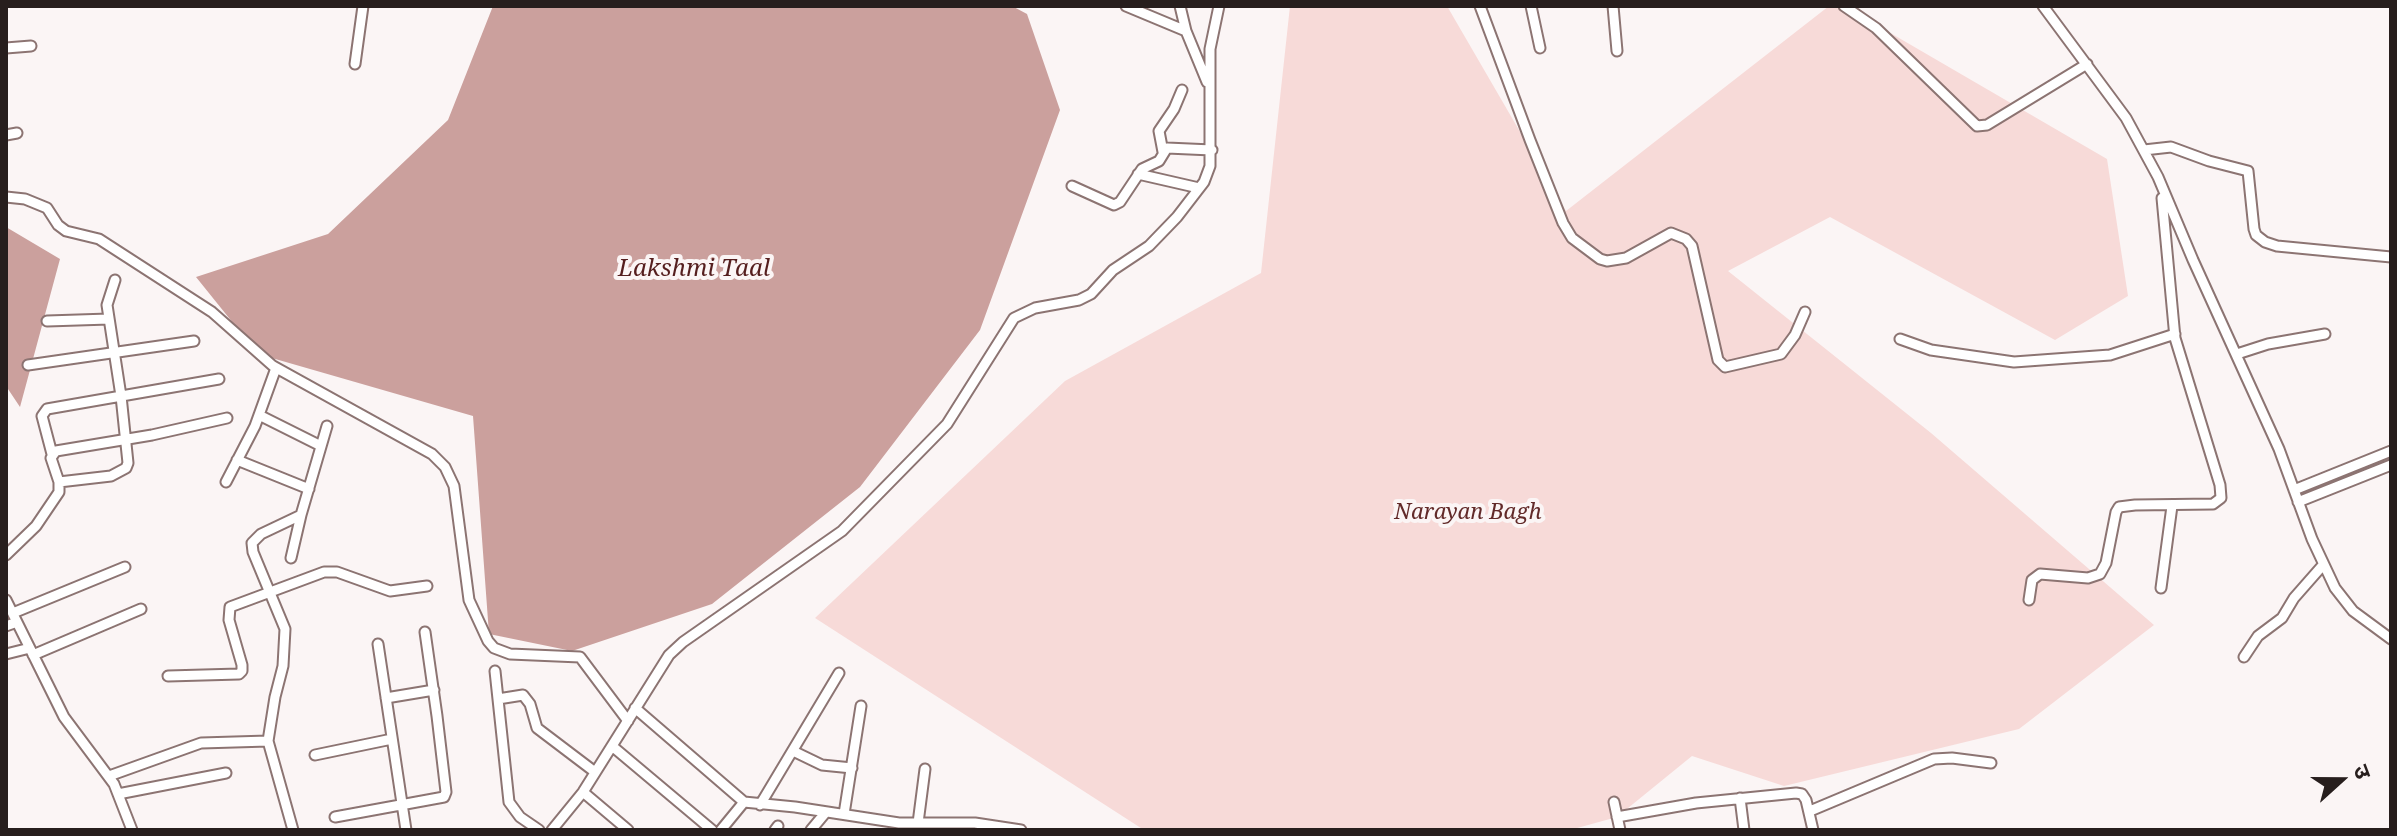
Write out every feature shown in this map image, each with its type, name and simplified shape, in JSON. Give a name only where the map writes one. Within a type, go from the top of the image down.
[{"type":"street","points":[[355,64],[363,6]]},
{"type":"street","points":[[1126,6],[1186,31]]},
{"type":"street","points":[[1180,6],[1186,31],[1209,86]]},
{"type":"street","points":[[552,830],[583,792],[669,655],[683,642],[825,545],[947,424],[1014,318],[1035,308],[1079,300],[1091,294],[1113,270],[1149,246],[1177,217],[1199,188],[1210,166],[1210,49],[1219,6]]},
{"type":"street","points":[[1480,6],[1535,153],[1572,238],[1607,261],[1626,258],[1671,233],[1686,239],[1692,246],[1718,360],[1725,367],[1781,354],[1795,335],[1805,312]]},
{"type":"street","points":[[1531,6],[1540,48]]},
{"type":"street","points":[[1613,6],[1617,51]]},
{"type":"street","points":[[1844,6],[1876,28],[1977,126],[1987,125],[2087,64]]},
{"type":"street","points":[[2043,6],[2126,118],[2144,150],[2279,449],[2323,565],[2335,588],[2353,611],[2391,639]]},
{"type":"street","points":[[6,48],[31,46]]},
{"type":"street","points":[[1163,152],[1159,131],[1172,113],[1182,90]]},
{"type":"street","points":[[6,135],[17,133]]},
{"type":"street","points":[[1072,186],[1114,205],[1120,202],[1138,174],[1159,161],[1163,152],[1171,146],[1212,150]]},
{"type":"street","points":[[2144,150],[2171,147],[2248,171],[2254,229],[2265,242],[2308,250],[2391,257]]},
{"type":"street","points":[[1138,174],[1199,188]]},
{"type":"street","points":[[2029,600],[2032,580],[2040,574],[2088,578],[2100,574],[2106,563],[2119,507],[2213,504],[2218,502],[2222,493],[2175,334],[2162,187]]},
{"type":"street","points":[[6,197],[41,204],[66,231],[99,239],[134,260],[212,312],[276,368],[432,454],[445,467],[454,486],[469,600],[488,641],[494,648],[510,654],[580,657],[628,721]]},
{"type":"street","points":[[59,482],[104,477],[126,468],[128,456],[107,305],[115,280]]},
{"type":"street","points":[[47,321],[109,319]]},
{"type":"street","points":[[1900,339],[1931,350],[2014,362],[2110,355],[2175,334]]},
{"type":"street","points":[[2237,354],[2268,344],[2325,334]]},
{"type":"street","points":[[28,365],[194,341]]},
{"type":"street","points":[[226,482],[259,415],[276,368]]},
{"type":"street","points":[[6,555],[36,526],[59,492],[42,423],[43,411],[219,379]]},
{"type":"street","points":[[259,415],[321,446]]},
{"type":"street","points":[[52,454],[227,418]]},
{"type":"street","points":[[291,558],[327,426]]},
{"type":"street","points":[[2294,490],[2391,451]]},
{"type":"street","points":[[237,460],[309,489]]},
{"type":"street","points":[[2298,502],[2391,465]]},
{"type":"street","points":[[2161,588],[2172,506]]},
{"type":"street","points":[[293,830],[268,741],[286,637],[281,614],[253,552],[252,543],[261,534],[301,515]]},
{"type":"street","points":[[2244,657],[2258,636],[2282,618],[2294,598],[2323,565]]},
{"type":"street","points":[[6,626],[15,618],[125,567]]},
{"type":"street","points":[[168,676],[239,674],[242,665],[228,612],[234,604],[271,591],[329,571],[390,591],[427,586]]},
{"type":"street","points":[[6,600],[64,717],[109,776],[132,830]]},
{"type":"street","points":[[6,654],[32,651],[141,609]]},
{"type":"street","points":[[335,817],[439,799],[446,792],[425,632]]},
{"type":"street","points":[[378,644],[406,830]]},
{"type":"street","points":[[495,671],[509,802],[520,817],[539,830]]},
{"type":"street","points":[[760,805],[839,673]]},
{"type":"street","points":[[386,698],[434,690]]},
{"type":"street","points":[[498,699],[523,695],[528,699],[537,728],[595,772]]},
{"type":"street","points":[[844,814],[861,706]]},
{"type":"street","points":[[635,708],[744,802],[899,823],[975,823],[1021,830]]},
{"type":"street","points":[[315,755],[392,739]]},
{"type":"street","points":[[109,776],[201,743],[268,741]]},
{"type":"street","points":[[612,746],[712,830]]},
{"type":"street","points":[[793,751],[822,765],[852,768]]},
{"type":"street","points":[[1810,811],[1934,759],[1991,763]]},
{"type":"street","points":[[918,823],[925,769]]},
{"type":"street","points":[[118,794],[226,773]]},
{"type":"street","points":[[583,792],[628,830]]},
{"type":"street","points":[[1617,817],[1740,798],[1796,793],[1802,794],[1806,800],[1813,830]]},
{"type":"street","points":[[1740,798],[1744,830]]},
{"type":"street","points":[[721,830],[744,802]]},
{"type":"street","points":[[1614,802],[1620,830]]},
{"type":"street","points":[[811,830],[826,812]]},
{"type":"green space","name":"Narayan Bagh","points":[[1290,6],[1447,6],[1566,211],[1829,6],[1844,6],[2107,159],[2128,296],[2055,340],[1830,217],[1728,271],[1931,433],[2154,625],[2019,729],[1784,786],[1692,756],[1617,817],[1570,830],[1144,830],[815,618],[1065,381],[1261,273]]},
{"type":"water","name":"Lakshmi Taal","points":[[493,6],[1012,6],[1027,14],[1060,110],[980,330],[860,487],[712,604],[572,651],[489,634],[473,416],[258,354],[196,277],[328,234],[448,120]]},
{"type":"water","points":[[6,227],[60,259],[20,407],[6,386]]}]
